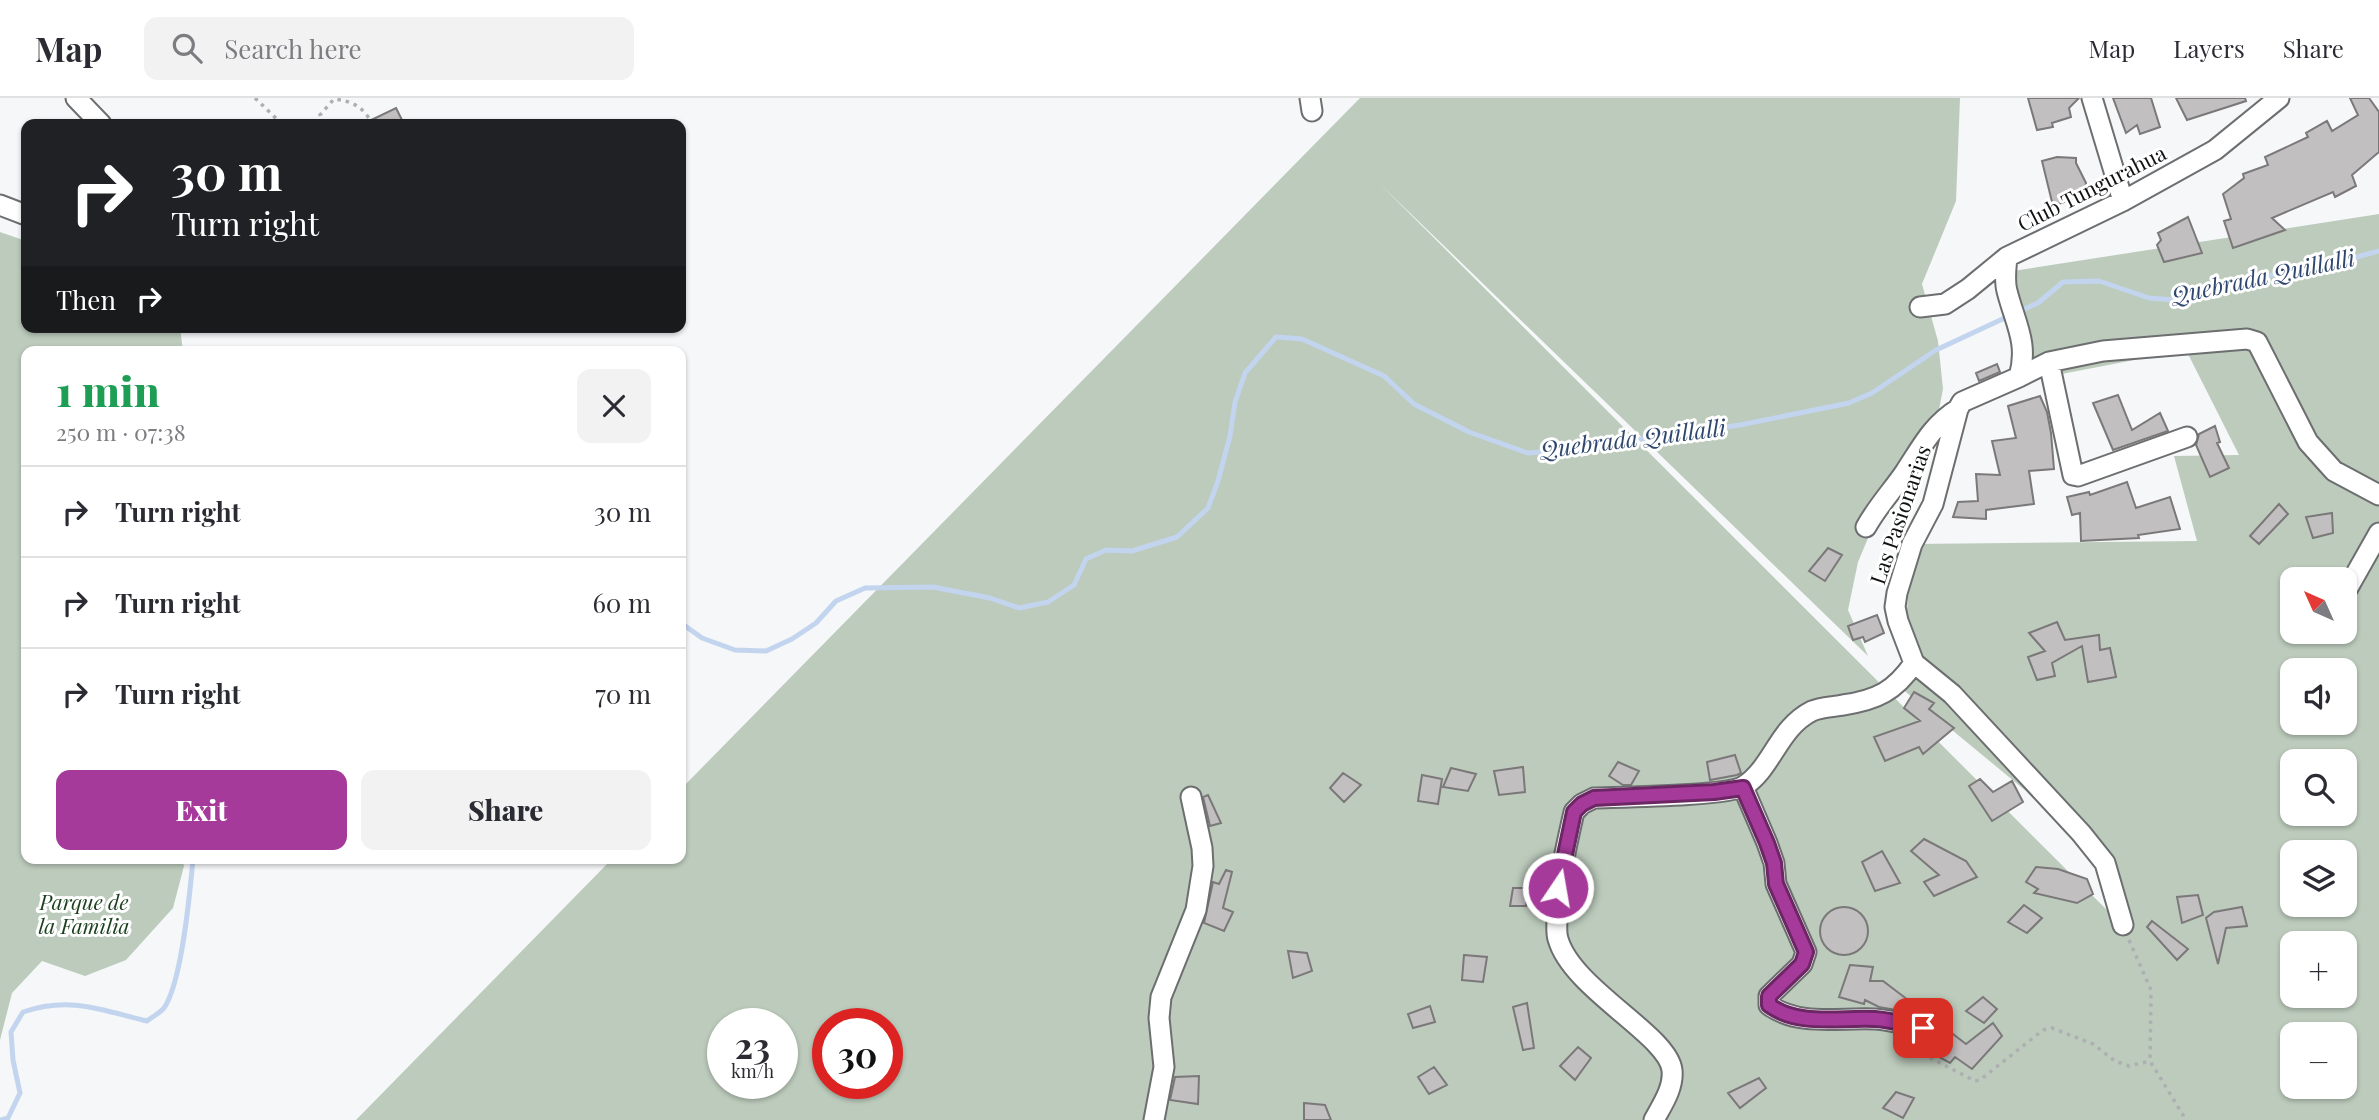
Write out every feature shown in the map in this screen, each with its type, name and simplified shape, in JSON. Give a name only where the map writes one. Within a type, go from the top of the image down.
[{"type":"street","points":[[76,98],[96,119]]},
{"type":"street","points":[[2092,98],[2123,201]]},
{"type":"street","name":"Club Tungurahua","points":[[1920,307],[1945,304],[2007,257],[2123,201],[2216,150],[2279,98]]},
{"type":"street","points":[[0,205],[21,213]]},
{"type":"street","points":[[2007,257],[2006,287],[2022,338],[2024,361],[2019,377]]},
{"type":"street","points":[[1866,527],[1879,504],[1904,473],[1931,432],[1945,417],[1958,409],[1962,402],[2049,362],[2103,351],[2247,339],[2257,342],[2308,442],[2334,471],[2379,495]]},
{"type":"street","points":[[2049,362],[2073,475],[2078,476],[2187,438]]},
{"type":"street","name":"Las Pasionarias","points":[[1914,663],[1895,607],[1912,544],[1933,504],[1958,409]]},
{"type":"street","points":[[2357,572],[2379,533]]},
{"type":"street","points":[[1654,1120],[1668,1097],[1672,1066],[1657,1044],[1580,976],[1566,959],[1557,937],[1558,888],[1574,812],[1594,798],[1743,788],[1766,764],[1780,739],[1797,720],[1814,710],[1859,703],[1888,693],[1914,663],[1952,694],[2081,833],[2105,863],[2123,925]]},
{"type":"street","points":[[1743,788],[1774,863],[1776,884],[1806,952],[1802,964],[1769,996],[1769,1005],[1780,1013],[1812,1019],[1877,1019],[1923,1028]]},
{"type":"street","points":[[1154,1120],[1164,1067],[1159,1018],[1161,997],[1196,911],[1203,866],[1191,797]]},
{"type":"path","points":[[255,98],[277,119]]},
{"type":"path","points":[[321,119],[320,115],[334,99],[351,101],[367,113],[370,119]]},
{"type":"path","points":[[2123,925],[2151,990],[2150,1061],[2183,1115],[2183,1120]]},
{"type":"path","points":[[1923,1028],[1922,1049],[1925,1055],[1975,1081],[1980,1080],[2043,1030],[2052,1028],[2093,1044],[2115,1061],[2129,1066],[2150,1061]]},
{"type":"green space","points":[[1360,98],[1960,98],[1956,201],[1922,284],[1938,341],[1943,389],[1936,425],[1882,505],[1858,562],[1848,610],[1868,656],[1379,183],[2130,933],[2113,884],[2026,791],[1901,688],[1912,544],[2197,541],[2174,456],[2239,455],[2186,350],[2046,377],[2012,329],[1994,274],[2379,214],[2379,1120],[356,1120],[607,864],[686,864],[686,784]]},
{"type":"green space","name":"Parque de la Familia","points":[[0,232],[21,239],[21,333],[181,333],[182,346],[21,346],[21,864],[184,866],[173,908],[126,960],[85,976],[42,961],[12,993],[0,1040]]},
{"type":"building","points":[[2028,98],[2079,98],[2069,108],[2071,117],[2052,123],[2053,127],[2037,130]]},
{"type":"building","points":[[2113,98],[2151,98],[2160,127],[2140,134],[2137,125],[2126,133]]},
{"type":"building","points":[[2176,98],[2245,98],[2246,101],[2187,120]]},
{"type":"building","points":[[2350,98],[2369,98],[2379,112],[2379,152],[2352,175],[2356,186],[2335,197],[2333,192],[2272,218],[2285,230],[2233,248],[2224,221],[2231,219],[2223,194],[2244,178],[2243,174],[2268,165],[2265,157],[2308,137],[2306,133],[2327,121],[2332,131],[2358,115]]},
{"type":"building","points":[[396,108],[402,119],[373,119]]},
{"type":"building","points":[[2057,157],[2076,158],[2086,183],[2084,195],[2053,206],[2042,161]]},
{"type":"building","points":[[2188,217],[2202,253],[2164,262],[2157,245],[2161,240],[2158,233]]},
{"type":"building","points":[[1997,364],[2000,372],[1979,381],[1976,373]]},
{"type":"building","points":[[2118,395],[2132,430],[2160,413],[2168,431],[2113,450],[2093,403]]},
{"type":"building","points":[[2040,396],[2047,412],[2054,469],[2029,471],[2034,504],[1986,510],[1986,519],[1953,517],[1958,502],[1978,501],[1976,474],[2000,475],[1992,441],[2016,438],[2008,406]]},
{"type":"building","points":[[2215,426],[2220,442],[2217,443],[2229,468],[2210,477],[2196,445],[2199,434]]},
{"type":"building","points":[[2127,482],[2136,508],[2170,497],[2180,529],[2138,535],[2139,538],[2081,541],[2080,513],[2072,515],[2067,497],[2089,492],[2090,495]]},
{"type":"building","points":[[2279,504],[2288,514],[2259,544],[2250,536]]},
{"type":"building","points":[[2332,513],[2333,533],[2313,538],[2306,517]]},
{"type":"building","points":[[1828,548],[1842,555],[1825,581],[1809,571]]},
{"type":"building","points":[[1877,615],[1884,633],[1865,642],[1863,637],[1853,640],[1848,626]]},
{"type":"building","points":[[2057,622],[2065,640],[2099,635],[2100,650],[2110,648],[2116,677],[2088,682],[2082,646],[2052,663],[2055,676],[2037,680],[2028,657],[2045,651],[2029,633]]},
{"type":"building","points":[[1914,692],[1934,703],[1929,709],[1954,728],[1923,754],[1919,747],[1885,761],[1874,737],[1920,721],[1904,708]]},
{"type":"building","points":[[1735,755],[1741,773],[1710,780],[1707,762]]},
{"type":"building","points":[[1618,762],[1639,771],[1631,785],[1623,785],[1609,776]]},
{"type":"building","points":[[1523,767],[1525,792],[1499,795],[1494,771]]},
{"type":"building","points":[[1451,768],[1476,774],[1468,791],[1443,787]]},
{"type":"building","points":[[1343,773],[1361,785],[1344,802],[1330,788]]},
{"type":"building","points":[[1422,775],[1442,779],[1438,804],[1418,801]]},
{"type":"building","points":[[1980,779],[1993,792],[2012,781],[2023,802],[1992,821],[1969,786]]},
{"type":"building","points":[[1208,795],[1221,823],[1210,826],[1203,797]]},
{"type":"building","points":[[1924,839],[1966,861],[1977,877],[1934,896],[1924,882],[1939,875],[1911,851]]},
{"type":"building","points":[[1882,851],[1900,883],[1875,891],[1862,862]]},
{"type":"building","points":[[2036,867],[2058,869],[2087,879],[2093,894],[2077,903],[2034,893],[2038,889],[2026,882]]},
{"type":"building","points":[[1226,870],[1232,872],[1223,908],[1233,912],[1224,931],[1204,923],[1213,882],[1219,884]]},
{"type":"building","points":[[1513,888],[1527,888],[1526,906],[1510,906]]},
{"type":"building","points":[[2198,895],[2203,915],[2182,923],[2177,897]]},
{"type":"building","points":[[2024,905],[2042,918],[2027,933],[2008,922]]},
{"type":"building","points":[[1844,907],[1861,914],[1868,931],[1861,948],[1844,955],[1827,948],[1820,931],[1827,914]]},
{"type":"building","points":[[2242,907],[2247,926],[2226,928],[2218,964],[2206,918],[2214,912]]},
{"type":"building","points":[[2152,921],[2188,949],[2177,960],[2147,927]]},
{"type":"building","points":[[1288,951],[1307,953],[1312,971],[1293,978]]},
{"type":"building","points":[[1464,955],[1487,957],[1483,982],[1462,980]]},
{"type":"building","points":[[1850,965],[1873,967],[1870,981],[1883,981],[1916,1006],[1913,1013],[1879,1007],[1865,1000],[1864,1004],[1839,997]]},
{"type":"building","points":[[1983,997],[1997,1009],[1984,1023],[1966,1011]]},
{"type":"building","points":[[1527,1003],[1534,1048],[1523,1050],[1513,1007]]},
{"type":"building","points":[[1430,1006],[1435,1022],[1413,1028],[1408,1014]]},
{"type":"building","points":[[1993,1023],[2002,1036],[1972,1069],[1955,1057],[1950,1063],[1928,1051],[1945,1028],[1966,1044]]},
{"type":"building","points":[[1578,1047],[1591,1058],[1575,1080],[1560,1066]]},
{"type":"building","points":[[1434,1067],[1447,1085],[1429,1094],[1418,1077]]},
{"type":"building","points":[[1199,1076],[1198,1104],[1170,1100],[1175,1077]]},
{"type":"building","points":[[1759,1078],[1766,1088],[1740,1108],[1728,1093]]},
{"type":"building","points":[[1896,1092],[1914,1098],[1903,1118],[1883,1108]]},
{"type":"building","points":[[1304,1103],[1325,1105],[1331,1120],[1304,1120]]},
{"type":"waterway","name":"Quebrada Quillalli","points":[[2018,312],[2038,303],[2063,282],[2099,281],[2149,298],[2175,300],[2202,294],[2218,284],[2316,268],[2379,251]]},
{"type":"waterway","name":"Quebrada Quillalli","points":[[686,627],[702,638],[735,650],[766,651],[792,639],[816,623],[836,601],[865,588],[933,587],[990,598],[1019,608],[1048,602],[1074,585],[1086,559],[1106,550],[1132,551],[1177,537],[1208,508],[1218,481],[1230,436],[1235,402],[1245,373],[1276,337],[1302,339],[1384,376],[1414,404],[1469,432],[1528,453],[1740,425],[1849,403],[1872,393],[1936,350],[2009,316]]},
{"type":"waterway","name":"Quebrada Quillalli","points":[[1,1120],[8,1118],[20,1093],[13,1060],[11,1032],[23,1012],[56,1005],[85,1006],[147,1021],[164,1008],[176,978],[180,958],[192,864]]},
{"type":"route","points":[[1558,888],[1574,812],[1582,804],[1594,798],[1743,788],[1774,863],[1776,884],[1806,952],[1802,964],[1769,996],[1769,1005],[1780,1013],[1812,1019],[1877,1019],[1923,1028]]}]
